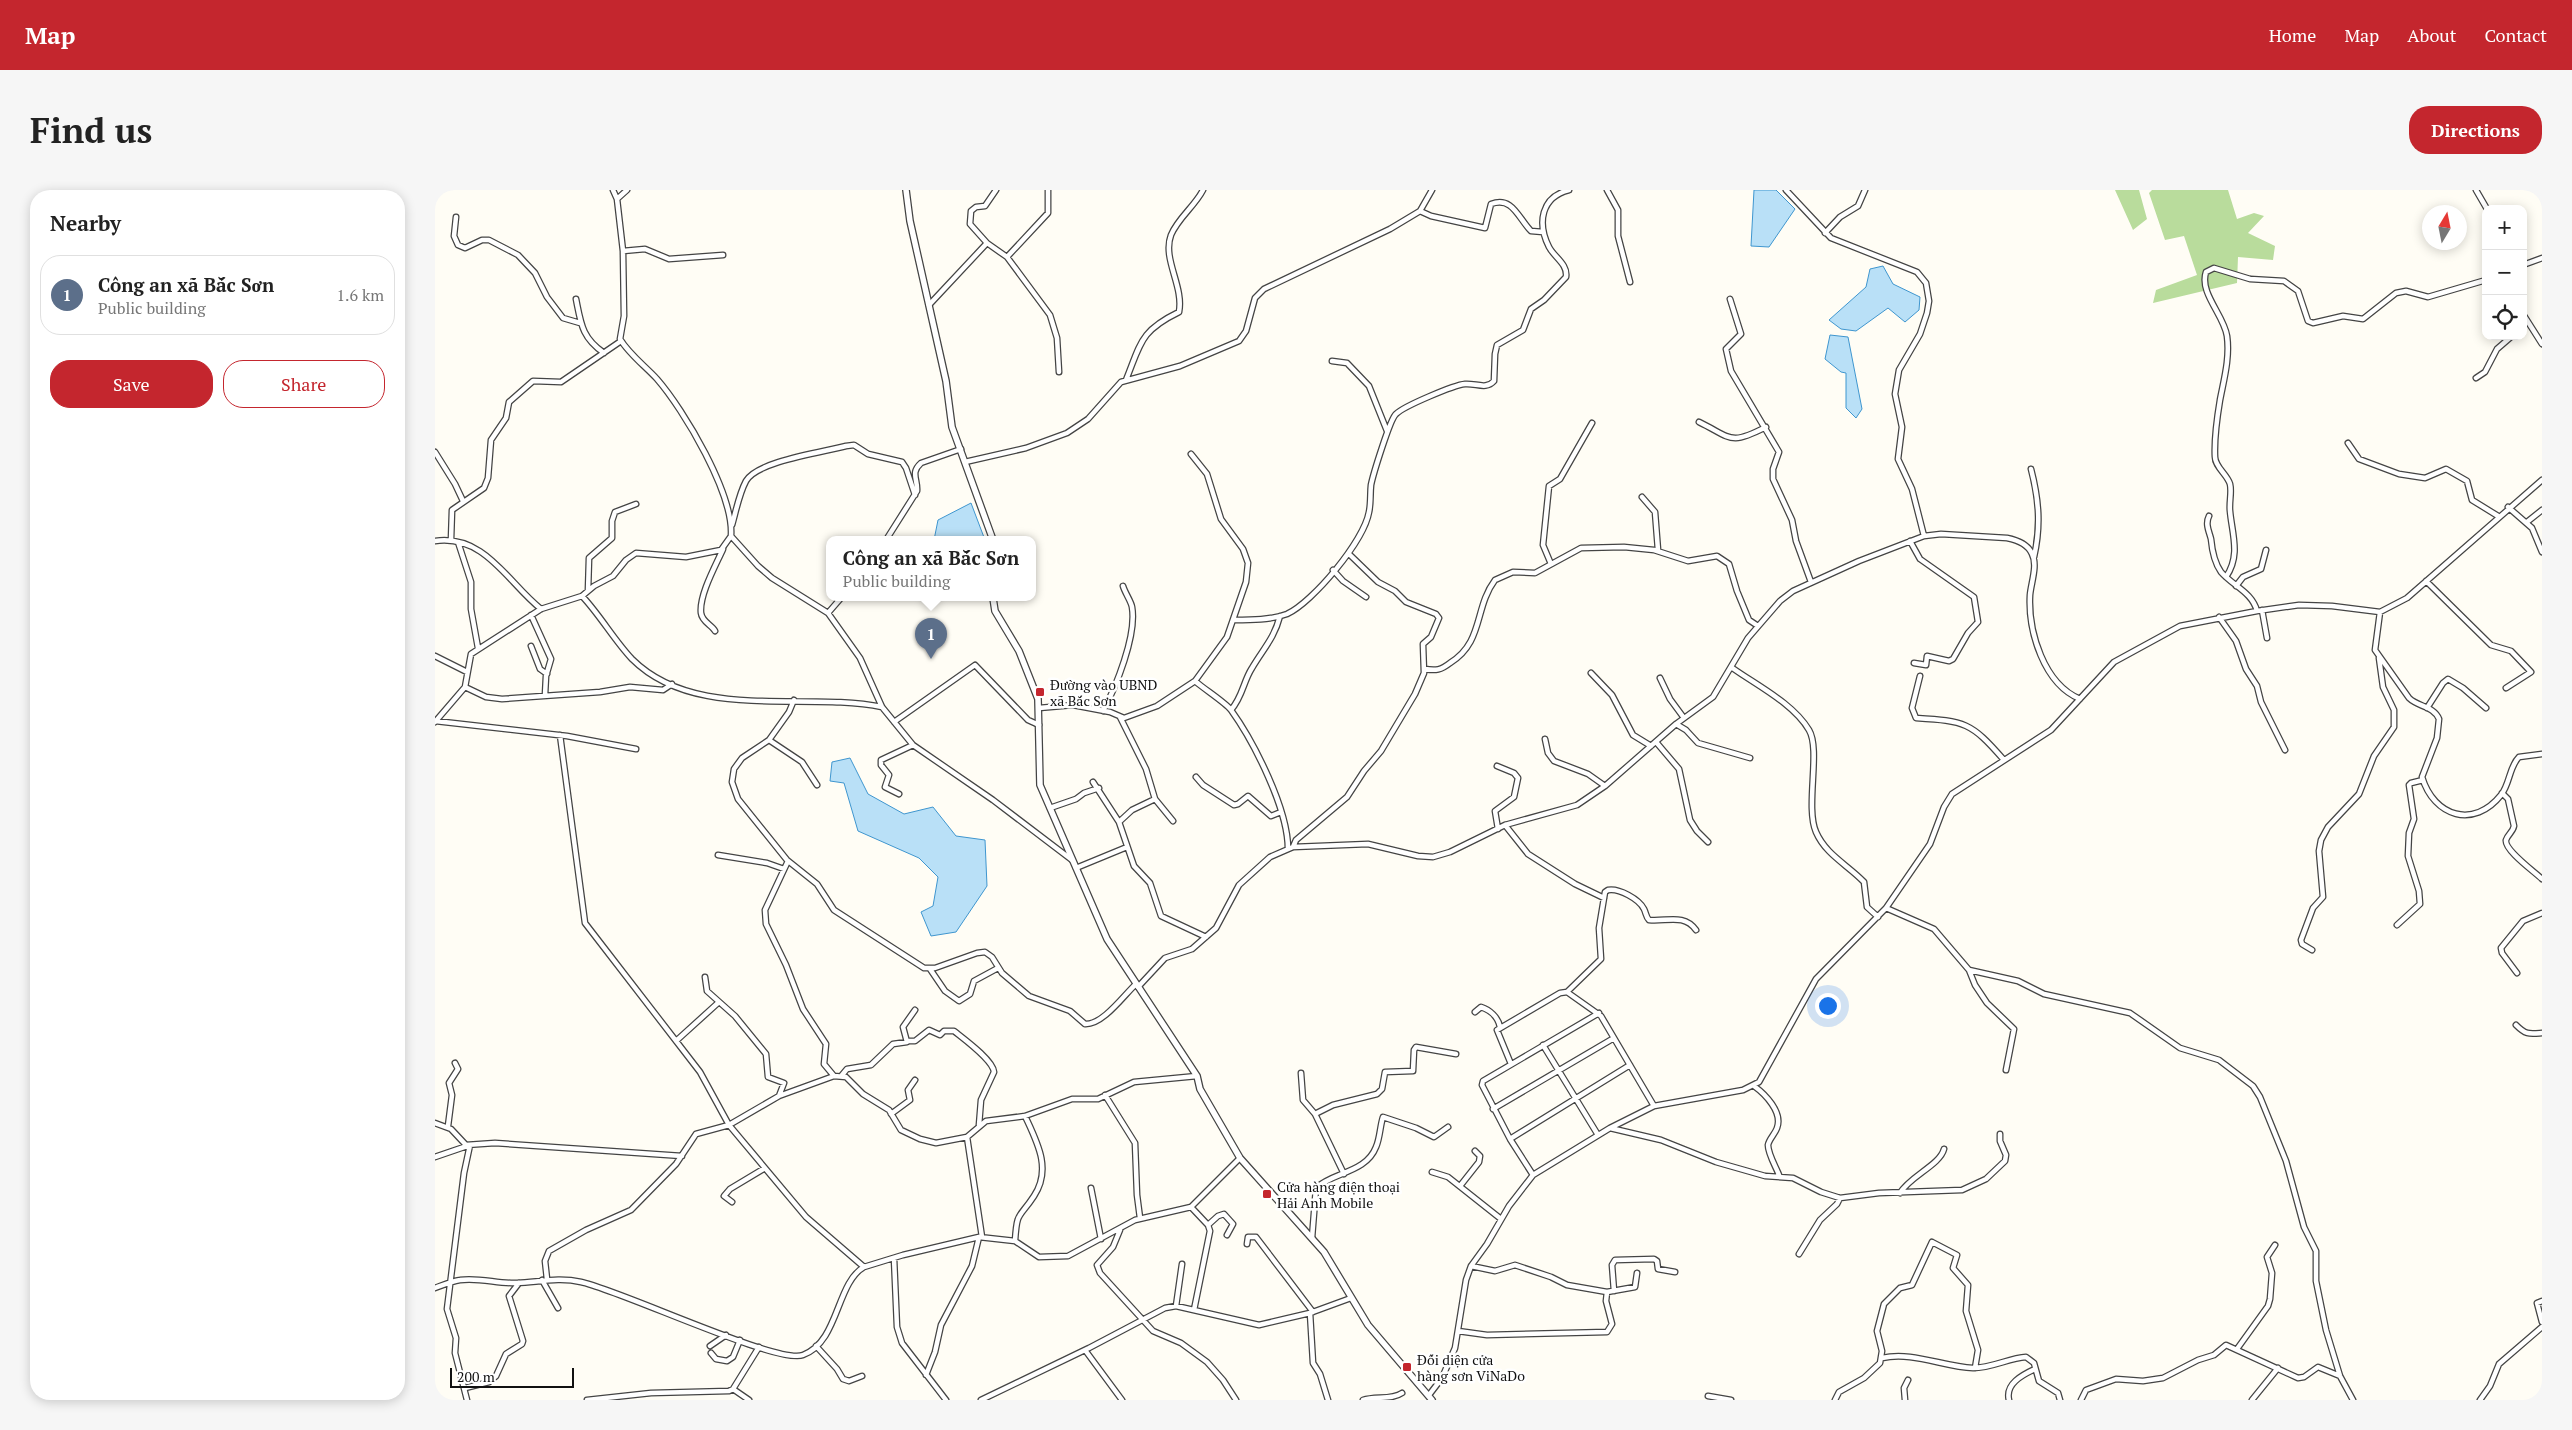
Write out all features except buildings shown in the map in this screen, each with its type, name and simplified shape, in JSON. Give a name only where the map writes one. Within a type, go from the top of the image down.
[{"type":"street","points":[[613,190],[617,199],[623,251],[624,316],[620,336],[621,342],[658,380],[695,432],[718,480],[731,527],[731,536],[723,547],[703,598],[701,614],[706,623],[715,631]]},
{"type":"street","points":[[617,199],[627,190]]},
{"type":"street","points":[[906,190],[929,305],[947,381],[952,427],[992,536]]},
{"type":"street","points":[[997,190],[985,206],[976,207],[971,211],[969,217],[970,224],[987,243],[1007,257],[1050,315],[1057,338],[1059,372]]},
{"type":"street","points":[[1007,257],[1048,213],[1048,190]]},
{"type":"street","points":[[1125,380],[1143,336],[1152,327],[1179,312],[1180,293],[1168,244],[1176,226],[1203,190]]},
{"type":"street","points":[[965,462],[1035,445],[1075,429],[1088,419],[1117,386],[1125,380],[1180,366],[1239,341],[1245,331],[1255,298],[1265,288],[1387,230],[1420,211],[1432,190]]},
{"type":"street","points":[[1234,620],[1279,616],[1293,610],[1312,596],[1349,554],[1368,515],[1372,482],[1387,431],[1394,415],[1404,408],[1463,384],[1489,385],[1494,381],[1497,345],[1523,330],[1531,309],[1544,300],[1567,276],[1566,268],[1551,249],[1543,232],[1544,209],[1547,203],[1555,195],[1569,190]]},
{"type":"street","points":[[1607,190],[1618,210],[1618,236],[1630,282]]},
{"type":"street","points":[[1786,190],[1825,233],[1838,241],[1917,272],[1926,283],[1929,301],[1924,323],[1899,370],[1895,394],[1902,427],[1898,459],[1912,489],[1924,536]]},
{"type":"street","points":[[1825,233],[1840,217],[1858,206],[1865,190]]},
{"type":"street","points":[[2476,190],[2485,205]]},
{"type":"street","points":[[1420,211],[1431,216],[1485,228],[1491,204],[1506,202],[1531,231],[1543,232]]},
{"type":"street","points":[[456,217],[454,236],[458,245],[465,248],[482,240],[489,240],[518,255],[535,273],[547,298],[563,318],[580,323]]},
{"type":"street","points":[[929,305],[987,243]]},
{"type":"street","points":[[623,251],[645,249],[669,259],[723,254]]},
{"type":"street","points":[[2527,264],[2542,258]]},
{"type":"street","points":[[2227,577],[2233,566],[2236,548],[2235,532],[2230,510],[2229,483],[2215,458],[2219,403],[2227,365],[2227,338],[2224,324],[2205,285],[2206,272],[2214,268],[2250,279],[2283,281],[2298,290],[2308,321],[2313,323],[2343,316],[2363,320],[2391,295],[2401,291],[2428,297],[2482,281]]},
{"type":"street","points":[[576,299],[580,323],[590,342],[603,353]]},
{"type":"street","points":[[1730,299],[1741,334],[1726,349],[1729,368],[1766,427],[1779,452],[1773,469],[1773,479],[1792,520],[1796,540],[1811,582]]},
{"type":"street","points":[[2527,324],[2542,344]]},
{"type":"street","points":[[2476,378],[2485,372],[2499,347],[2507,340]]},
{"type":"street","points":[[451,540],[452,510],[480,492],[487,483],[491,440],[506,418],[509,402],[533,381],[557,384],[621,342]]},
{"type":"street","points":[[1332,361],[1347,363],[1369,386],[1387,431]]},
{"type":"street","points":[[1699,422],[1721,435],[1734,439],[1740,439],[1766,427]]},
{"type":"street","points":[[1551,564],[1543,545],[1549,486],[1560,478],[1592,423]]},
{"type":"street","points":[[2347,442],[2359,459],[2399,474],[2425,478],[2446,469],[2467,481],[2472,500],[2498,516]]},
{"type":"street","points":[[731,527],[745,482],[754,472],[776,464],[847,446],[854,445],[868,454],[902,462],[906,468],[915,495]]},
{"type":"street","points":[[889,536],[915,495],[917,485],[913,473],[918,466],[961,449]]},
{"type":"street","points":[[435,452],[455,484],[463,502]]},
{"type":"street","points":[[1039,708],[1073,705],[1103,711],[1120,717],[1129,717],[1157,706],[1195,681],[1227,637],[1248,577],[1247,556],[1221,519],[1207,474],[1191,454]]},
{"type":"street","points":[[2031,469],[2039,503],[2040,528],[2034,559],[2030,605],[2039,649],[2061,688],[2080,699]]},
{"type":"street","points":[[993,601],[995,611],[1019,650],[1031,677],[1039,708],[1039,780],[1107,939],[1197,1076],[1200,1089],[1240,1158],[1328,1258],[1351,1298],[1380,1341],[1431,1398],[1455,1348],[1466,1280],[1471,1266],[1516,1195],[1533,1175],[1610,1128],[1654,1106],[1743,1090],[1754,1086],[1763,1075],[1817,979],[1886,908],[1930,844],[1947,800],[1959,788],[2051,730],[2114,662],[2187,623],[2259,610],[2318,605],[2380,612],[2407,598],[2508,507],[2542,480]]},
{"type":"street","points":[[1642,497],[1655,512],[1658,550]]},
{"type":"street","points":[[588,591],[589,558],[612,538],[612,521],[615,512],[636,504]]},
{"type":"street","points":[[2508,507],[2527,522],[2536,535],[2542,552]]},
{"type":"street","points":[[2527,522],[2542,510]]},
{"type":"street","points":[[2209,516],[2207,523],[2211,548],[2219,567],[2236,586],[2254,600],[2267,638]]},
{"type":"street","points":[[794,700],[789,712],[769,740],[737,763],[732,782],[738,799],[788,862],[817,884],[834,910],[919,966],[930,969],[981,952],[989,954],[998,968],[1033,999],[1070,1011],[1082,1022],[1088,1024],[1109,1012],[1165,958],[1192,949],[1206,937],[1219,925],[1233,895],[1243,880],[1270,857],[1291,848],[1368,844],[1418,856],[1433,857],[1450,852],[1505,825],[1577,805],[1605,786],[1676,724],[1713,697],[1743,644],[1758,626],[1786,596],[1811,582],[1924,536],[1941,534],[2007,538],[2022,543],[2031,551],[2034,559]]},
{"type":"street","points":[[731,536],[772,578],[828,613],[860,658],[882,707],[913,745],[993,800],[1073,861]]},
{"type":"street","points":[[435,541],[451,540],[458,542],[500,566],[526,597],[541,609]]},
{"type":"street","points":[[1911,541],[1920,559],[1974,597],[1978,622],[1968,633],[1953,659],[1949,661],[1927,656],[1926,665],[1914,663]]},
{"type":"street","points":[[458,542],[471,582],[471,609],[478,648]]},
{"type":"street","points":[[435,721],[465,687],[471,654],[531,615],[541,609],[582,596],[610,578],[626,560],[636,553],[692,556],[717,551],[723,547]]},
{"type":"street","points":[[1425,669],[1441,669],[1465,653],[1473,638],[1495,580],[1513,572],[1532,574],[1581,548],[1619,547],[1658,550],[1688,561],[1711,556],[1726,560],[1749,620],[1758,626]]},
{"type":"street","points":[[2236,586],[2243,576],[2261,569],[2266,550]]},
{"type":"street","points":[[1291,848],[1296,840],[1347,797],[1363,771],[1381,752],[1415,694],[1425,669],[1423,644],[1431,637],[1439,616],[1406,602],[1395,591],[1379,582],[1367,568],[1349,554]]},
{"type":"street","points":[[1333,570],[1343,581],[1366,597]]},
{"type":"street","points":[[2426,581],[2491,645],[2511,651],[2531,672],[2506,688]]},
{"type":"street","points":[[1103,711],[1115,688],[1129,646],[1132,608],[1123,586]]},
{"type":"street","points":[[582,596],[633,659],[661,679],[699,694],[724,699],[837,701],[882,707]]},
{"type":"street","points":[[828,613],[838,601]]},
{"type":"street","points":[[2380,612],[2379,628],[2374,647],[2379,656],[2409,698],[2415,704],[2437,714],[2440,724],[2437,738],[2423,774],[2423,780],[2440,807],[2456,815],[2469,814],[2489,806],[2503,793],[2515,760],[2528,754],[2542,752]]},
{"type":"street","points":[[531,615],[551,659],[545,695]]},
{"type":"street","points":[[1231,710],[1242,695],[1251,669],[1275,635],[1279,616]]},
{"type":"street","points":[[2219,617],[2236,641],[2246,669],[2257,686],[2261,702],[2285,750]]},
{"type":"street","points":[[531,646],[540,669],[547,674]]},
{"type":"street","points":[[435,656],[467,672]]},
{"type":"street","points":[[2312,950],[2302,944],[2301,940],[2313,908],[2323,897],[2319,851],[2321,840],[2328,827],[2359,794],[2374,756],[2394,727],[2394,710],[2383,688],[2379,656]]},
{"type":"street","points":[[894,722],[975,665],[1028,720],[1039,725]]},
{"type":"street","points":[[1731,667],[1786,706],[1809,730],[1813,745],[1812,769],[1816,833],[1836,859],[1864,882],[1867,907],[1878,917]]},
{"type":"street","points":[[1591,673],[1613,695],[1633,735],[1653,744],[1679,769],[1690,820],[1697,831],[1708,842]]},
{"type":"street","points":[[1920,676],[1912,708],[1916,718],[1949,719],[1972,728],[1984,737],[2004,760]]},
{"type":"street","points":[[1660,678],[1670,699],[1684,718]]},
{"type":"street","points":[[2427,708],[2447,679],[2463,688],[2486,708]]},
{"type":"street","points":[[1195,681],[1231,710],[1251,743],[1281,812],[1288,831],[1291,848]]},
{"type":"street","points":[[465,687],[494,698],[600,692],[630,687],[663,690],[672,684]]},
{"type":"street","points":[[1120,717],[1146,769],[1155,799],[1173,821]]},
{"type":"street","points":[[435,721],[560,735],[636,749]]},
{"type":"street","points":[[1676,724],[1687,730],[1702,744],[1750,758]]},
{"type":"street","points":[[560,735],[585,923],[700,1072],[729,1125],[806,1217],[864,1267]]},
{"type":"street","points":[[1545,739],[1549,753],[1554,761],[1591,775],[1605,786]]},
{"type":"street","points":[[769,740],[781,746],[802,762],[817,785]]},
{"type":"street","points":[[899,794],[885,788],[889,775],[881,765],[881,760],[913,745]]},
{"type":"street","points":[[1497,766],[1514,773],[1517,778],[1514,797],[1495,811],[1498,829]]},
{"type":"street","points":[[1196,777],[1203,785],[1234,804],[1238,804],[1248,796],[1271,816],[1281,812]]},
{"type":"street","points":[[2397,924],[2418,906],[2420,902],[2409,859],[2409,833],[2414,819],[2409,785],[2411,782],[2423,780]]},
{"type":"street","points":[[1093,782],[1099,788],[1119,822],[1135,870],[1150,883],[1161,916],[1206,937]]},
{"type":"street","points":[[1050,808],[1074,800],[1084,793],[1099,788]]},
{"type":"street","points":[[2503,793],[2508,799],[2514,826],[2506,840],[2507,845],[2515,856],[2542,879]]},
{"type":"street","points":[[1119,822],[1132,810],[1155,799]]},
{"type":"street","points":[[1505,825],[1528,854],[1575,884],[1604,898]]},
{"type":"street","points":[[1076,868],[1127,847]]},
{"type":"street","points":[[718,855],[767,863],[784,869]]},
{"type":"street","points":[[788,862],[765,910],[766,924],[786,965],[801,1004],[826,1044],[823,1064],[834,1076]]},
{"type":"street","points":[[1511,1064],[1497,1033],[1500,1027],[1561,993],[1567,992],[1601,960],[1599,928],[1604,898],[1608,890],[1614,889],[1641,904],[1649,920],[1669,918],[1687,922],[1696,930]]},
{"type":"street","points":[[1886,908],[1934,929],[1969,970],[1975,985],[1987,1003],[2014,1029],[2006,1070]]},
{"type":"street","points":[[2517,973],[2502,953],[2501,948],[2523,920],[2542,913]]},
{"type":"street","points":[[930,969],[945,991],[959,1001],[970,994],[974,981],[998,968]]},
{"type":"street","points":[[1969,970],[2018,981],[2043,994],[2130,1013],[2180,1048],[2219,1060],[2253,1086],[2260,1097],[2286,1162],[2304,1226],[2316,1251],[2318,1291],[2326,1330],[2340,1376],[2353,1400]]},
{"type":"street","points":[[705,977],[707,991],[735,1016],[766,1054],[768,1077],[784,1084],[779,1096]]},
{"type":"street","points":[[1567,992],[1599,1013],[1654,1106]]},
{"type":"street","points":[[676,1041],[719,1002]]},
{"type":"street","points":[[1475,1012],[1481,1007],[1488,1010],[1497,1019],[1500,1027]]},
{"type":"street","points":[[908,1041],[903,1027],[915,1010]]},
{"type":"street","points":[[1533,1175],[1493,1109],[1482,1084],[1483,1081],[1599,1013]]},
{"type":"street","points":[[2516,1025],[2523,1033],[2531,1036],[2542,1033]]},
{"type":"street","points":[[558,1308],[544,1279],[545,1261],[549,1251],[586,1230],[631,1210],[682,1156],[696,1134],[729,1125],[779,1096],[834,1076],[842,1075],[847,1069],[871,1065],[893,1044],[915,1041],[929,1030],[940,1035],[944,1032],[954,1031],[973,1046],[993,1068],[994,1072],[981,1100],[979,1125]]},
{"type":"street","points":[[1493,1109],[1614,1038]]},
{"type":"street","points":[[1543,1045],[1598,1135]]},
{"type":"street","points":[[1315,1114],[1333,1105],[1377,1094],[1382,1089],[1385,1072],[1413,1071],[1414,1050],[1416,1047],[1456,1054]]},
{"type":"street","points":[[447,1126],[452,1095],[449,1083],[458,1069],[455,1063]]},
{"type":"street","points":[[1510,1139],[1630,1065]]},
{"type":"street","points":[[1301,1073],[1303,1100],[1315,1114],[1344,1174]]},
{"type":"street","points":[[842,1075],[863,1094],[885,1107],[901,1130],[923,1140],[936,1143],[967,1137],[986,1121],[1025,1116],[1067,1100],[1094,1100],[1139,1081],[1197,1076]]},
{"type":"street","points":[[891,1114],[911,1100],[908,1090],[915,1080]]},
{"type":"street","points":[[1754,1086],[1768,1098],[1778,1120],[1777,1129],[1769,1145],[1779,1175]]},
{"type":"street","points":[[1105,1095],[1135,1143],[1140,1218]]},
{"type":"street","points":[[1015,1241],[1017,1217],[1036,1193],[1043,1169],[1040,1150],[1025,1116]]},
{"type":"street","points":[[1312,1238],[1316,1188],[1365,1162],[1376,1147],[1383,1117],[1416,1128],[1433,1137],[1437,1137],[1448,1127]]},
{"type":"street","points":[[435,1123],[447,1126],[464,1143],[470,1145]]},
{"type":"street","points":[[1610,1128],[1661,1140],[1716,1162],[1765,1176],[1779,1175],[1797,1179],[1821,1192],[1840,1198],[1956,1191],[1986,1179],[2007,1159],[2000,1134]]},
{"type":"street","points":[[926,1375],[935,1352],[941,1325],[972,1266],[981,1237],[967,1137]]},
{"type":"street","points":[[435,1156],[470,1145],[495,1143],[682,1156]]},
{"type":"street","points":[[467,1400],[455,1354],[456,1338],[447,1309],[464,1173],[470,1145]]},
{"type":"street","points":[[1900,1193],[1911,1179],[1940,1158],[1945,1149]]},
{"type":"street","points":[[1460,1186],[1479,1162],[1480,1156],[1475,1151]]},
{"type":"street","points":[[435,1288],[462,1280],[519,1283],[544,1279],[571,1280],[591,1284],[759,1347],[790,1357],[797,1357],[816,1346],[830,1328],[855,1276],[864,1267],[981,1237],[1015,1241],[1033,1255],[1050,1258],[1069,1256],[1140,1218],[1191,1207],[1240,1158]]},
{"type":"street","points":[[732,1202],[724,1196],[730,1189],[765,1168]]},
{"type":"street","points":[[1432,1172],[1448,1177],[1501,1219]]},
{"type":"street","points":[[1091,1188],[1101,1239]]},
{"type":"street","points":[[1799,1254],[1820,1220],[1837,1204],[1840,1198]]},
{"type":"street","points":[[1191,1207],[1208,1225],[1209,1237],[1194,1310]]},
{"type":"street","points":[[1208,1225],[1218,1216],[1224,1214],[1233,1224],[1227,1235]]},
{"type":"street","points":[[1120,1230],[1116,1243],[1098,1262],[1097,1268],[1157,1334],[1181,1343],[1201,1357],[1223,1380],[1236,1400]]},
{"type":"street","points":[[1247,1244],[1249,1237],[1256,1237],[1311,1313],[1313,1363],[1328,1400]]},
{"type":"street","points":[[1835,1400],[1839,1392],[1865,1378],[1877,1367],[1882,1358],[1877,1331],[1884,1304],[1899,1288],[1911,1287],[1930,1244],[1934,1242],[1957,1255],[1953,1268],[1968,1285],[1967,1311],[1978,1350],[1975,1368]]},
{"type":"street","points":[[2237,1349],[2268,1306],[2272,1288],[2272,1273],[2267,1256],[2275,1245]]},
{"type":"street","points":[[895,1258],[897,1327],[902,1343],[946,1400]]},
{"type":"street","points":[[1615,1291],[1612,1265],[1615,1260],[1654,1259],[1657,1261],[1658,1268],[1675,1272]]},
{"type":"street","points":[[1176,1306],[1182,1264]]},
{"type":"street","points":[[1471,1266],[1495,1271],[1515,1265],[1567,1285],[1607,1292],[1635,1287],[1637,1273]]},
{"type":"street","points":[[465,1388],[489,1382],[496,1376],[506,1354],[522,1344],[523,1341],[509,1296],[519,1283]]},
{"type":"street","points":[[1458,1331],[1487,1335],[1607,1332],[1612,1324],[1606,1301],[1607,1292]]},
{"type":"street","points":[[981,1400],[1085,1350],[1165,1308],[1176,1306],[1259,1325],[1311,1313],[1351,1298]]},
{"type":"street","points":[[2542,1301],[2537,1303],[2542,1322]]},
{"type":"street","points":[[2480,1400],[2493,1381],[2499,1364],[2542,1327]]},
{"type":"street","points":[[710,1346],[726,1335]]},
{"type":"street","points":[[711,1352],[716,1359],[727,1361],[733,1358],[740,1340]]},
{"type":"street","points":[[2081,1400],[2086,1390],[2112,1380],[2159,1379],[2197,1360],[2214,1355],[2224,1345],[2301,1378],[2318,1367],[2340,1376]]},
{"type":"street","points":[[816,1346],[837,1369],[843,1379],[849,1380],[862,1376]]},
{"type":"street","points":[[733,1389],[759,1347]]},
{"type":"street","points":[[1085,1350],[1122,1400]]},
{"type":"street","points":[[1882,1358],[1900,1355],[1918,1360],[1935,1360],[1975,1368],[2027,1357],[2032,1360],[2039,1381],[2058,1393],[2060,1400]]},
{"type":"street","points":[[2252,1400],[2278,1368]]},
{"type":"street","points":[[2009,1400],[2007,1392],[2009,1387],[2035,1369]]},
{"type":"street","points":[[1905,1400],[1904,1388],[1908,1380]]},
{"type":"street","points":[[587,1400],[651,1393],[733,1389],[749,1400]]},
{"type":"street","points":[[1363,1400],[1377,1397],[1394,1397],[1402,1393]]},
{"type":"street","points":[[1708,1396],[1731,1400]]},
{"type":"green space","points":[[2115,190],[2139,190],[2147,219],[2133,230]]},
{"type":"green space","points":[[2152,190],[2228,190],[2237,219],[2254,213],[2264,216],[2248,233],[2275,246],[2273,260],[2238,257],[2237,283],[2153,303],[2156,290],[2197,275],[2184,236],[2165,240],[2149,193]]},
{"type":"water","points":[[1754,190],[1776,190],[1795,209],[1769,247],[1751,246]]},
{"type":"water","points":[[1883,266],[1893,284],[1920,297],[1919,310],[1905,322],[1888,308],[1856,331],[1841,329],[1829,320],[1866,287],[1870,269]]},
{"type":"water","points":[[1830,335],[1848,337],[1862,409],[1856,418],[1846,408],[1846,373],[1841,372],[1825,359]]},
{"type":"water","points":[[971,503],[983,536],[935,536],[938,520]]},
{"type":"water","points":[[850,758],[868,794],[904,814],[933,807],[956,836],[985,840],[987,886],[956,932],[931,936],[921,912],[933,906],[938,877],[919,858],[858,831],[844,783],[830,781],[832,762]]},
{"type":"place","name":"Công an xã Bắc Sơn","points":[[931,659]]},
{"type":"place","name":"Đường vào UBND xã Bắc Sơn","points":[[1040,692]]},
{"type":"place","name":"Cửa hàng điện thoại Hải Anh Mobile","points":[[1267,1194]]},
{"type":"place","name":"Đối diện cửa hàng sơn ViNaDo","points":[[1407,1367]]}]
